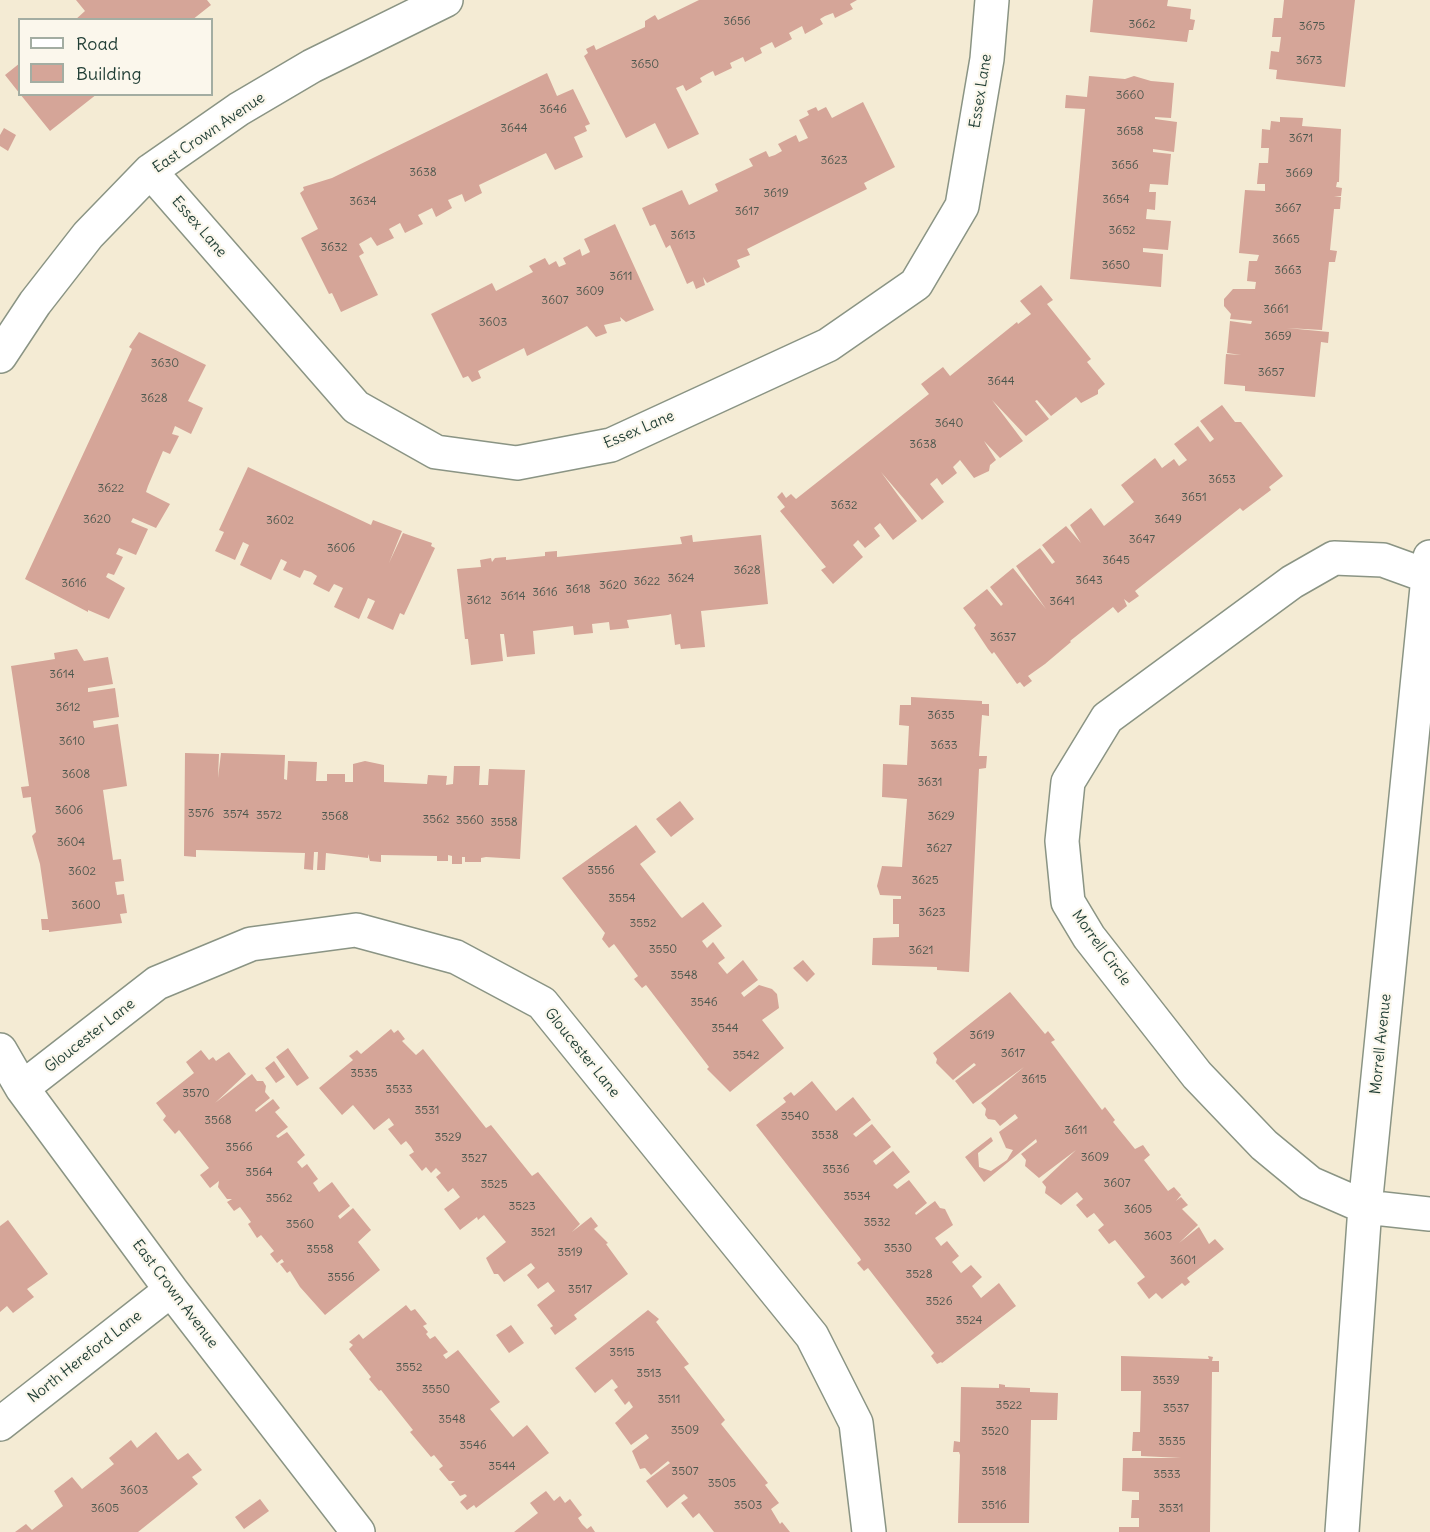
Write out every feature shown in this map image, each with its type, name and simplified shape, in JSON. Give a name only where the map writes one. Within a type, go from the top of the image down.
[{"type":"street","name":"East Crown Avenue","points":[[0,356],[35,303],[88,235],[150,171],[239,110],[312,66],[446,0]]},
{"type":"street","name":"Essex Lane","points":[[150,171],[356,406],[436,452],[517,463],[611,445],[828,345],[916,284],[962,206],[987,59],[992,0]]},
{"type":"street","name":"Morrell Circle","points":[[1429,570],[1383,560],[1335,558],[1292,582],[1107,718],[1068,782],[1062,841],[1068,902],[1089,937],[1197,1075],[1264,1144],[1310,1183],[1365,1208],[1430,1214]]},
{"type":"street","name":"Morrell Avenue","points":[[1342,1532],[1365,1208],[1429,570]]},
{"type":"street","name":"Gloucester Lane","points":[[22,1088],[157,983],[251,944],[356,930],[456,957],[542,1004],[812,1336],[856,1423],[869,1532]]},
{"type":"street","name":"East Crown Avenue","points":[[0,1050],[22,1088],[171,1290],[358,1532]]},
{"type":"street","name":"North Hereford Lane","points":[[0,1424],[171,1290]]},
{"type":"building","points":[[76,0],[207,0],[211,5],[195,18],[77,18],[85,11]]},
{"type":"building","points":[[699,0],[857,0],[850,4],[853,9],[835,18],[833,13],[825,16],[820,19],[823,24],[805,34],[802,26],[789,33],[792,39],[775,48],[772,42],[760,48],[762,53],[745,62],[743,57],[730,63],[732,68],[715,76],[713,71],[700,78],[702,82],[686,91],[683,85],[676,88],[699,134],[668,149],[655,123],[626,138],[584,56],[588,53],[586,49],[594,45],[596,50],[645,27],[645,21],[655,15],[658,20]]},
{"type":"building","points":[[1093,0],[1168,0],[1167,6],[1191,9],[1190,19],[1195,20],[1193,30],[1189,30],[1187,42],[1090,32]]},
{"type":"building","points":[[1284,0],[1355,0],[1345,87],[1276,79],[1277,70],[1269,69],[1271,51],[1279,52],[1281,37],[1272,37],[1274,18],[1282,18]]},
{"type":"building","points":[[18,65],[18,91],[5,75]]},
{"type":"building","points":[[547,73],[557,96],[573,89],[590,124],[585,126],[587,131],[574,137],[583,157],[555,170],[546,153],[479,185],[482,193],[465,202],[462,194],[448,200],[452,208],[436,217],[432,208],[418,215],[423,224],[405,233],[400,223],[389,229],[394,238],[377,246],[371,237],[359,244],[364,253],[359,256],[378,295],[341,312],[332,293],[329,294],[301,238],[318,229],[300,193],[304,190],[303,187],[332,178]]},
{"type":"building","points":[[1089,76],[1125,79],[1134,76],[1151,81],[1174,83],[1171,118],[1155,117],[1155,119],[1177,122],[1174,152],[1153,149],[1153,152],[1171,154],[1168,185],[1150,184],[1149,192],[1156,192],[1155,210],[1147,209],[1146,219],[1171,221],[1168,250],[1143,248],[1143,252],[1163,254],[1161,287],[1070,279],[1085,109],[1065,108],[1066,95],[1087,97]]},
{"type":"building","points":[[22,96],[94,96],[50,131]]},
{"type":"building","points":[[863,102],[895,167],[864,183],[867,189],[747,249],[750,255],[737,260],[740,267],[707,283],[703,277],[705,285],[696,289],[693,281],[687,284],[670,245],[666,248],[655,224],[650,226],[642,208],[682,190],[689,205],[718,191],[715,184],[753,166],[749,159],[766,151],[769,157],[775,155],[782,151],[778,144],[796,135],[799,142],[808,138],[799,120],[809,115],[807,111],[816,107],[818,111],[826,107],[832,118]]},
{"type":"building","points":[[1280,117],[1303,118],[1302,126],[1341,129],[1339,182],[1336,187],[1342,188],[1341,196],[1334,196],[1341,197],[1340,209],[1334,209],[1330,250],[1337,251],[1335,262],[1329,262],[1322,330],[1287,328],[1329,332],[1328,343],[1321,342],[1315,397],[1245,391],[1245,386],[1224,384],[1226,354],[1241,355],[1227,353],[1230,321],[1251,324],[1252,321],[1230,319],[1231,314],[1224,306],[1224,299],[1233,289],[1255,289],[1256,282],[1247,281],[1249,261],[1257,261],[1259,255],[1239,253],[1245,190],[1265,191],[1265,184],[1257,184],[1259,163],[1268,163],[1269,148],[1261,148],[1262,129],[1270,130],[1271,121],[1280,122]]},
{"type":"building","points":[[4,128],[16,135],[8,151],[0,146],[0,135]]},
{"type":"building","points":[[615,224],[654,310],[626,322],[620,317],[621,321],[604,325],[607,333],[596,337],[587,326],[527,356],[524,348],[478,371],[481,378],[472,382],[468,376],[463,378],[431,314],[492,283],[496,291],[533,272],[529,266],[545,258],[549,265],[556,261],[559,267],[566,264],[563,258],[580,249],[582,256],[590,252],[584,239]]},
{"type":"building","points":[[1041,285],[1053,300],[1047,304],[1091,359],[1087,362],[1105,384],[1098,390],[1098,394],[1081,403],[1076,397],[1051,416],[1037,400],[1035,401],[1049,419],[1026,436],[992,400],[1023,441],[1000,458],[984,441],[996,460],[990,465],[989,471],[974,478],[960,460],[953,467],[957,473],[942,485],[937,478],[930,484],[944,502],[922,520],[881,472],[917,521],[893,540],[880,523],[874,528],[880,536],[865,548],[858,540],[853,545],[863,557],[833,584],[821,570],[826,567],[780,511],[785,507],[777,497],[782,492],[786,498],[791,494],[796,499],[929,394],[921,384],[943,367],[950,376],[1017,322],[1018,324],[1031,314],[1020,301]]},
{"type":"building","points":[[139,332],[206,365],[188,401],[203,408],[191,434],[175,426],[172,434],[179,436],[170,454],[163,451],[148,486],[146,492],[170,504],[156,528],[133,518],[131,522],[148,529],[136,555],[119,548],[116,554],[123,557],[114,575],[108,573],[106,577],[125,588],[109,619],[88,610],[88,612],[25,579],[132,349],[129,347]]},
{"type":"building","points":[[1222,405],[1235,422],[1241,422],[1283,476],[1269,487],[1271,490],[1243,511],[1240,508],[1135,591],[1139,596],[1129,603],[1124,599],[1127,606],[1118,613],[1113,607],[1070,641],[1028,676],[1032,681],[1024,687],[1020,682],[1017,684],[994,652],[992,654],[988,649],[974,628],[976,625],[963,608],[987,589],[1001,606],[1003,604],[990,587],[1013,568],[1046,609],[1016,566],[1040,548],[1052,564],[1055,562],[1042,545],[1066,526],[1081,543],[1070,525],[1091,508],[1104,526],[1134,502],[1121,485],[1155,458],[1162,468],[1174,459],[1179,466],[1187,460],[1174,444],[1198,426],[1210,442],[1214,439],[1200,421]]},
{"type":"building","points":[[248,467],[371,525],[373,520],[402,531],[389,563],[403,533],[432,543],[431,546],[435,548],[404,615],[400,613],[393,630],[367,618],[375,601],[368,598],[359,619],[334,607],[343,588],[334,584],[329,592],[313,584],[317,576],[311,572],[304,570],[300,578],[283,570],[287,562],[281,559],[271,580],[240,565],[249,545],[243,542],[235,560],[215,551],[224,532],[219,530]]},
{"type":"building","points":[[692,535],[693,542],[761,535],[768,604],[701,611],[705,647],[681,649],[680,644],[675,645],[671,614],[627,620],[629,628],[610,630],[609,622],[592,624],[593,633],[574,635],[573,626],[533,631],[535,654],[507,657],[504,634],[500,634],[503,661],[471,665],[468,639],[465,639],[457,569],[481,567],[480,560],[491,558],[492,562],[495,558],[506,557],[506,560],[545,556],[545,552],[557,551],[557,557],[682,544],[680,537]]},
{"type":"building","points":[[77,649],[84,661],[108,657],[113,684],[88,688],[88,692],[115,688],[119,717],[93,721],[94,728],[118,724],[127,786],[103,790],[113,860],[121,859],[124,881],[115,882],[117,895],[124,894],[127,913],[120,914],[122,923],[49,932],[49,930],[42,930],[41,919],[48,919],[40,864],[32,836],[36,832],[31,797],[23,798],[21,787],[29,786],[11,666],[55,659],[54,653]]},
{"type":"building","points":[[911,697],[982,701],[982,704],[989,704],[989,716],[982,715],[979,756],[987,756],[986,768],[979,769],[969,972],[937,970],[937,967],[872,965],[873,938],[899,937],[899,924],[893,924],[893,899],[901,899],[901,896],[880,895],[877,886],[882,866],[902,867],[907,799],[882,797],[883,764],[907,765],[909,726],[899,725],[900,705],[911,705]]},
{"type":"building","points":[[185,753],[219,754],[218,778],[221,753],[285,755],[284,779],[287,780],[288,761],[317,762],[316,781],[327,781],[327,774],[345,774],[345,782],[353,782],[353,764],[365,761],[384,765],[384,782],[427,784],[428,775],[447,776],[446,785],[453,784],[454,766],[480,766],[479,785],[488,785],[489,769],[525,770],[520,859],[486,857],[481,858],[481,862],[465,862],[465,857],[462,857],[462,864],[452,864],[452,856],[448,855],[448,861],[437,861],[437,856],[381,855],[381,862],[370,861],[368,854],[368,858],[326,853],[325,870],[317,870],[318,852],[314,852],[313,870],[304,869],[305,853],[196,850],[196,857],[184,856]]},
{"type":"building","points":[[680,801],[694,819],[671,837],[656,819]]},
{"type":"building","points":[[636,825],[656,852],[640,864],[680,916],[682,918],[703,902],[722,926],[702,941],[707,948],[713,942],[725,958],[718,963],[727,974],[743,960],[758,980],[741,993],[744,997],[759,985],[772,989],[777,994],[779,1008],[762,1020],[784,1048],[730,1092],[707,1069],[709,1067],[646,985],[642,988],[634,979],[638,976],[614,944],[609,948],[602,939],[605,933],[562,878]]},
{"type":"building","points":[[803,960],[815,974],[807,982],[793,968]]},
{"type":"building","points":[[1010,992],[1045,1034],[1048,1031],[1055,1040],[1051,1042],[1102,1110],[1105,1107],[1115,1120],[1113,1122],[1135,1149],[1143,1145],[1150,1155],[1144,1160],[1168,1191],[1174,1187],[1181,1195],[1176,1201],[1181,1197],[1188,1205],[1182,1209],[1198,1225],[1179,1243],[1199,1227],[1209,1244],[1215,1239],[1224,1249],[1187,1278],[1190,1282],[1185,1286],[1182,1283],[1162,1299],[1156,1293],[1149,1299],[1137,1283],[1145,1277],[1115,1240],[1109,1244],[1098,1230],[1104,1225],[1094,1213],[1087,1218],[1076,1205],[1083,1199],[1077,1192],[1061,1205],[1045,1193],[1046,1187],[1042,1182],[1076,1150],[1039,1178],[1025,1166],[1026,1160],[1021,1154],[1037,1142],[1036,1139],[984,1182],[965,1157],[991,1137],[993,1141],[978,1153],[979,1167],[991,1171],[1007,1160],[1013,1150],[1006,1148],[999,1132],[1018,1118],[1015,1114],[1000,1126],[995,1120],[988,1119],[985,1115],[986,1109],[981,1103],[1024,1067],[973,1104],[955,1081],[976,1065],[974,1063],[953,1080],[936,1063],[937,1059],[933,1053]]},
{"type":"building","points":[[391,1029],[394,1033],[398,1030],[405,1039],[402,1041],[416,1055],[423,1049],[486,1128],[491,1125],[532,1176],[538,1172],[580,1224],[572,1232],[591,1217],[598,1226],[594,1229],[608,1243],[606,1244],[628,1274],[574,1315],[577,1319],[555,1335],[550,1328],[553,1326],[537,1305],[555,1291],[548,1282],[538,1289],[527,1275],[535,1268],[531,1263],[504,1282],[498,1274],[494,1274],[486,1258],[506,1242],[484,1215],[478,1220],[477,1217],[460,1230],[444,1209],[460,1197],[453,1188],[448,1192],[436,1177],[441,1173],[436,1168],[431,1173],[426,1167],[422,1171],[409,1155],[414,1152],[411,1147],[406,1141],[401,1145],[388,1129],[394,1125],[389,1118],[374,1130],[353,1105],[342,1115],[319,1088],[353,1060],[349,1056],[357,1050],[361,1054]]},
{"type":"building","points":[[288,1048],[309,1078],[297,1086],[276,1057]]},
{"type":"building","points":[[201,1050],[209,1060],[213,1057],[216,1061],[229,1052],[246,1074],[215,1103],[252,1074],[257,1081],[263,1081],[266,1086],[265,1092],[270,1098],[255,1110],[256,1112],[273,1099],[280,1108],[275,1112],[288,1127],[276,1136],[278,1138],[287,1132],[305,1155],[297,1162],[302,1168],[307,1164],[318,1179],[313,1183],[319,1192],[332,1182],[350,1206],[338,1216],[340,1219],[353,1208],[371,1230],[358,1242],[380,1270],[325,1315],[300,1287],[290,1271],[287,1273],[280,1264],[284,1262],[282,1259],[277,1263],[270,1254],[274,1251],[261,1235],[257,1238],[248,1224],[251,1222],[240,1207],[234,1211],[227,1202],[232,1199],[227,1199],[218,1187],[219,1181],[210,1188],[200,1175],[209,1168],[179,1130],[175,1134],[163,1120],[166,1116],[156,1103],[194,1073],[186,1062]]},
{"type":"building","points":[[274,1061],[285,1077],[276,1083],[265,1068]]},
{"type":"building","points":[[812,1081],[836,1111],[853,1097],[871,1120],[853,1134],[856,1137],[872,1124],[891,1147],[873,1161],[876,1165],[893,1151],[910,1172],[893,1185],[897,1189],[909,1180],[927,1203],[915,1213],[916,1215],[935,1201],[940,1208],[945,1209],[953,1225],[935,1238],[941,1246],[947,1241],[959,1256],[952,1262],[961,1273],[971,1265],[982,1277],[972,1286],[981,1298],[999,1283],[1016,1306],[942,1363],[937,1364],[931,1356],[934,1353],[868,1268],[864,1271],[857,1263],[861,1260],[860,1258],[756,1125],[786,1102],[783,1098],[791,1092],[794,1096]]},
{"type":"building","points":[[8,1220],[48,1274],[27,1289],[34,1297],[13,1313],[7,1306],[0,1312],[0,1226]]},
{"type":"building","points":[[406,1305],[411,1311],[415,1309],[427,1324],[423,1326],[430,1339],[435,1336],[448,1352],[443,1355],[446,1359],[458,1350],[500,1402],[490,1409],[513,1437],[527,1425],[549,1453],[476,1508],[474,1505],[467,1510],[460,1502],[467,1496],[465,1494],[460,1496],[451,1484],[455,1481],[449,1481],[439,1469],[443,1466],[434,1455],[431,1457],[410,1432],[413,1430],[381,1390],[379,1391],[369,1379],[371,1377],[349,1349],[353,1345],[349,1342],[359,1334],[363,1339]]},
{"type":"building","points":[[648,1310],[659,1319],[656,1322],[689,1364],[684,1367],[725,1420],[721,1424],[768,1483],[765,1485],[779,1503],[771,1509],[780,1524],[782,1522],[790,1532],[714,1532],[699,1513],[693,1518],[681,1503],[688,1498],[684,1494],[667,1508],[646,1481],[670,1463],[668,1461],[651,1475],[645,1468],[640,1469],[632,1451],[649,1438],[646,1434],[631,1445],[615,1423],[633,1407],[629,1401],[625,1405],[614,1390],[618,1387],[612,1379],[595,1393],[575,1368]]},
{"type":"building","points":[[511,1325],[524,1343],[509,1353],[496,1335]]},
{"type":"building","points":[[1121,1356],[1209,1359],[1208,1356],[1213,1357],[1212,1361],[1219,1361],[1219,1372],[1212,1372],[1210,1532],[1119,1532],[1119,1527],[1139,1527],[1139,1518],[1131,1518],[1132,1500],[1139,1500],[1139,1492],[1122,1491],[1123,1458],[1181,1458],[1141,1456],[1141,1451],[1132,1451],[1133,1432],[1140,1432],[1141,1391],[1121,1391]]},
{"type":"building","points":[[999,1384],[1005,1387],[1030,1388],[1030,1392],[1058,1393],[1057,1420],[1031,1420],[1029,1523],[958,1523],[960,1455],[959,1452],[953,1452],[954,1441],[960,1442],[961,1387],[999,1388]]},
{"type":"building","points":[[156,1432],[178,1460],[188,1453],[202,1470],[192,1477],[198,1484],[138,1532],[15,1532],[26,1524],[32,1530],[63,1506],[54,1491],[72,1477],[82,1489],[114,1464],[109,1458],[131,1440],[137,1448]]},
{"type":"building","points":[[546,1491],[554,1501],[560,1496],[565,1503],[570,1499],[582,1515],[578,1518],[582,1524],[587,1529],[591,1526],[595,1532],[514,1532],[538,1513],[530,1503]]},
{"type":"building","points":[[260,1499],[269,1511],[244,1529],[235,1517]]}]
